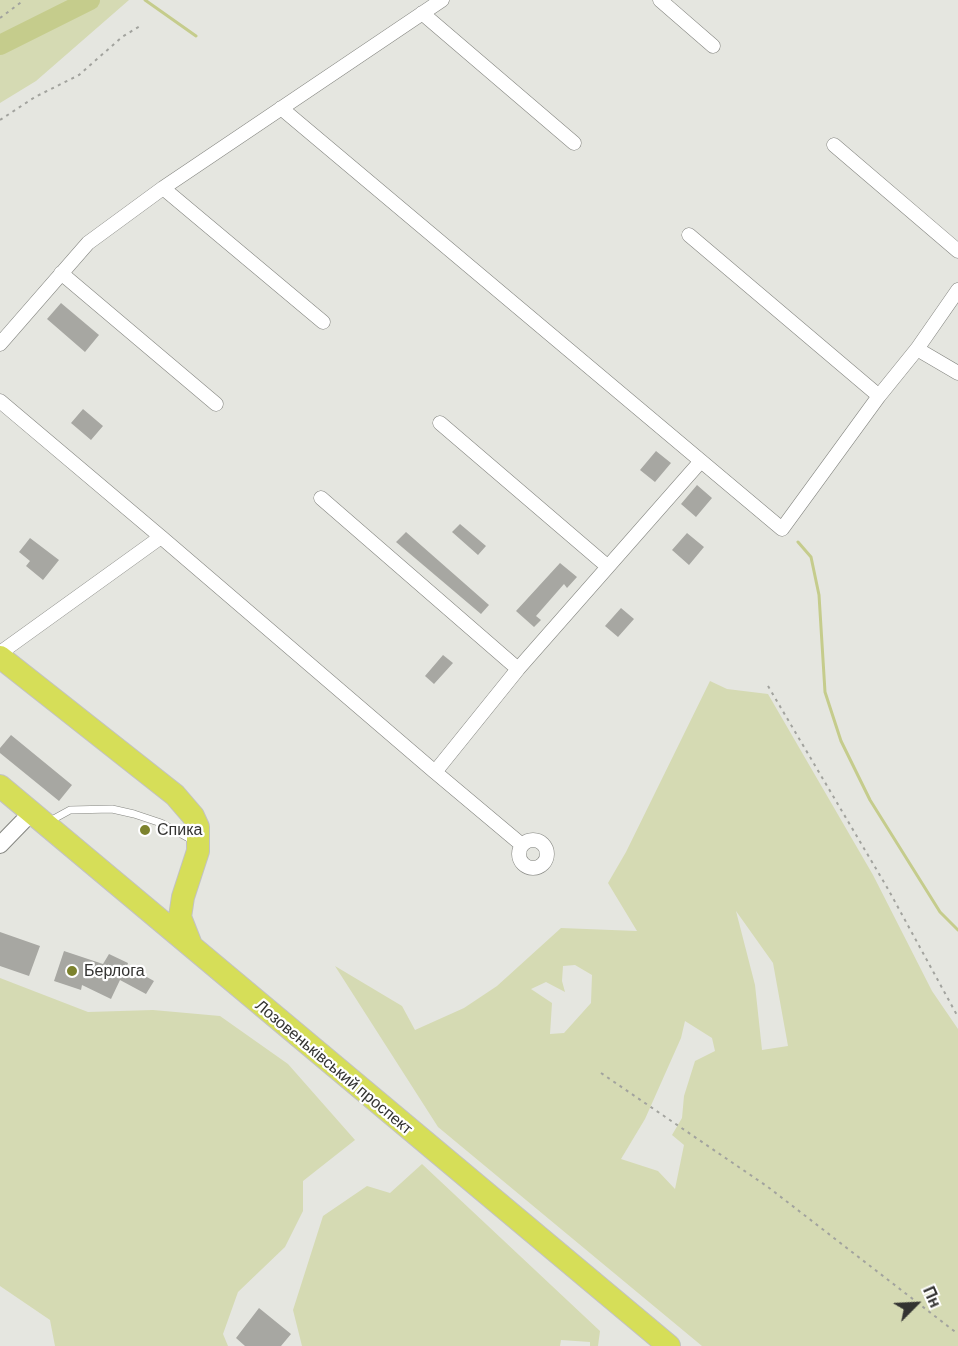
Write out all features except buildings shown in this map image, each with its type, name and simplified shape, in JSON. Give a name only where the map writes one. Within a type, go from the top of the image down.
[{"type":"highway","points":[[0,655],[175,795],[193,816],[198,827],[199,843],[183,897],[180,916],[193,949]]},
{"type":"highway","name":"Лозовеньківський проспект","points":[[0,786],[669,1346]]},
{"type":"street","points":[[0,344],[88,243],[163,188],[442,0]]},
{"type":"street","points":[[660,0],[713,46]]},
{"type":"street","points":[[422,13],[574,143]]},
{"type":"street","points":[[281,108],[782,529],[879,396],[917,349],[958,290]]},
{"type":"street","points":[[834,145],[958,251]]},
{"type":"street","points":[[163,188],[323,322]]},
{"type":"street","points":[[689,235],[879,396]]},
{"type":"street","points":[[61,273],[216,404]]},
{"type":"street","points":[[917,349],[958,374]]},
{"type":"street","points":[[0,400],[522,845]]},
{"type":"street","points":[[440,423],[607,566]]},
{"type":"street","points":[[435,772],[518,669],[701,461]]},
{"type":"street","points":[[321,498],[518,669]]},
{"type":"street","points":[[0,655],[161,537]]},
{"type":"street","points":[[0,845],[39,818]]},
{"type":"lane","points":[[39,818],[70,810],[112,809],[161,824],[199,843]]},
{"type":"path","points":[[0,18],[24,0]]},
{"type":"path","points":[[0,120],[35,97],[79,75],[122,37],[140,26]]},
{"type":"path","points":[[768,686],[888,889],[958,1017]]},
{"type":"path","points":[[602,1073],[768,1187],[958,1334]]},
{"type":"green space","points":[[0,0],[129,0],[36,81],[0,103]]},
{"type":"green space","points":[[710,681],[727,689],[768,694],[873,875],[932,991],[958,1029],[958,1346],[702,1346],[438,1127],[335,966],[402,1006],[415,1030],[464,1008],[497,986],[561,928],[637,931],[608,883],[626,852]],"holes":[[[736,911],[773,963],[788,1046],[762,1050],[755,985]],[[575,965],[592,975],[591,1003],[564,1033],[550,1034],[552,1003],[531,989],[546,982],[565,992],[562,981],[563,966]],[[685,1021],[712,1038],[715,1051],[695,1061],[684,1096],[682,1118],[672,1135],[684,1145],[675,1189],[658,1171],[621,1159],[645,1119],[681,1038]]]},
{"type":"green space","points":[[0,978],[88,1012],[153,1010],[220,1016],[288,1064],[355,1140],[303,1181],[303,1211],[285,1247],[238,1292],[223,1334],[228,1346],[55,1346],[50,1320],[0,1286]]},
{"type":"green space","points":[[422,1164],[600,1331],[598,1346],[590,1346],[590,1342],[561,1340],[560,1346],[302,1346],[293,1310],[323,1216],[367,1186],[390,1193]]},
{"type":"waterway","points":[[0,45],[90,0]]},
{"type":"waterway","points":[[145,0],[196,36]]},
{"type":"waterway","points":[[798,542],[811,557],[819,595],[825,692],[841,741],[870,800],[940,912],[958,930]]},
{"type":"place","name":"Спика","points":[[145,830]]},
{"type":"place","name":"Берлога","points":[[72,971]]}]
